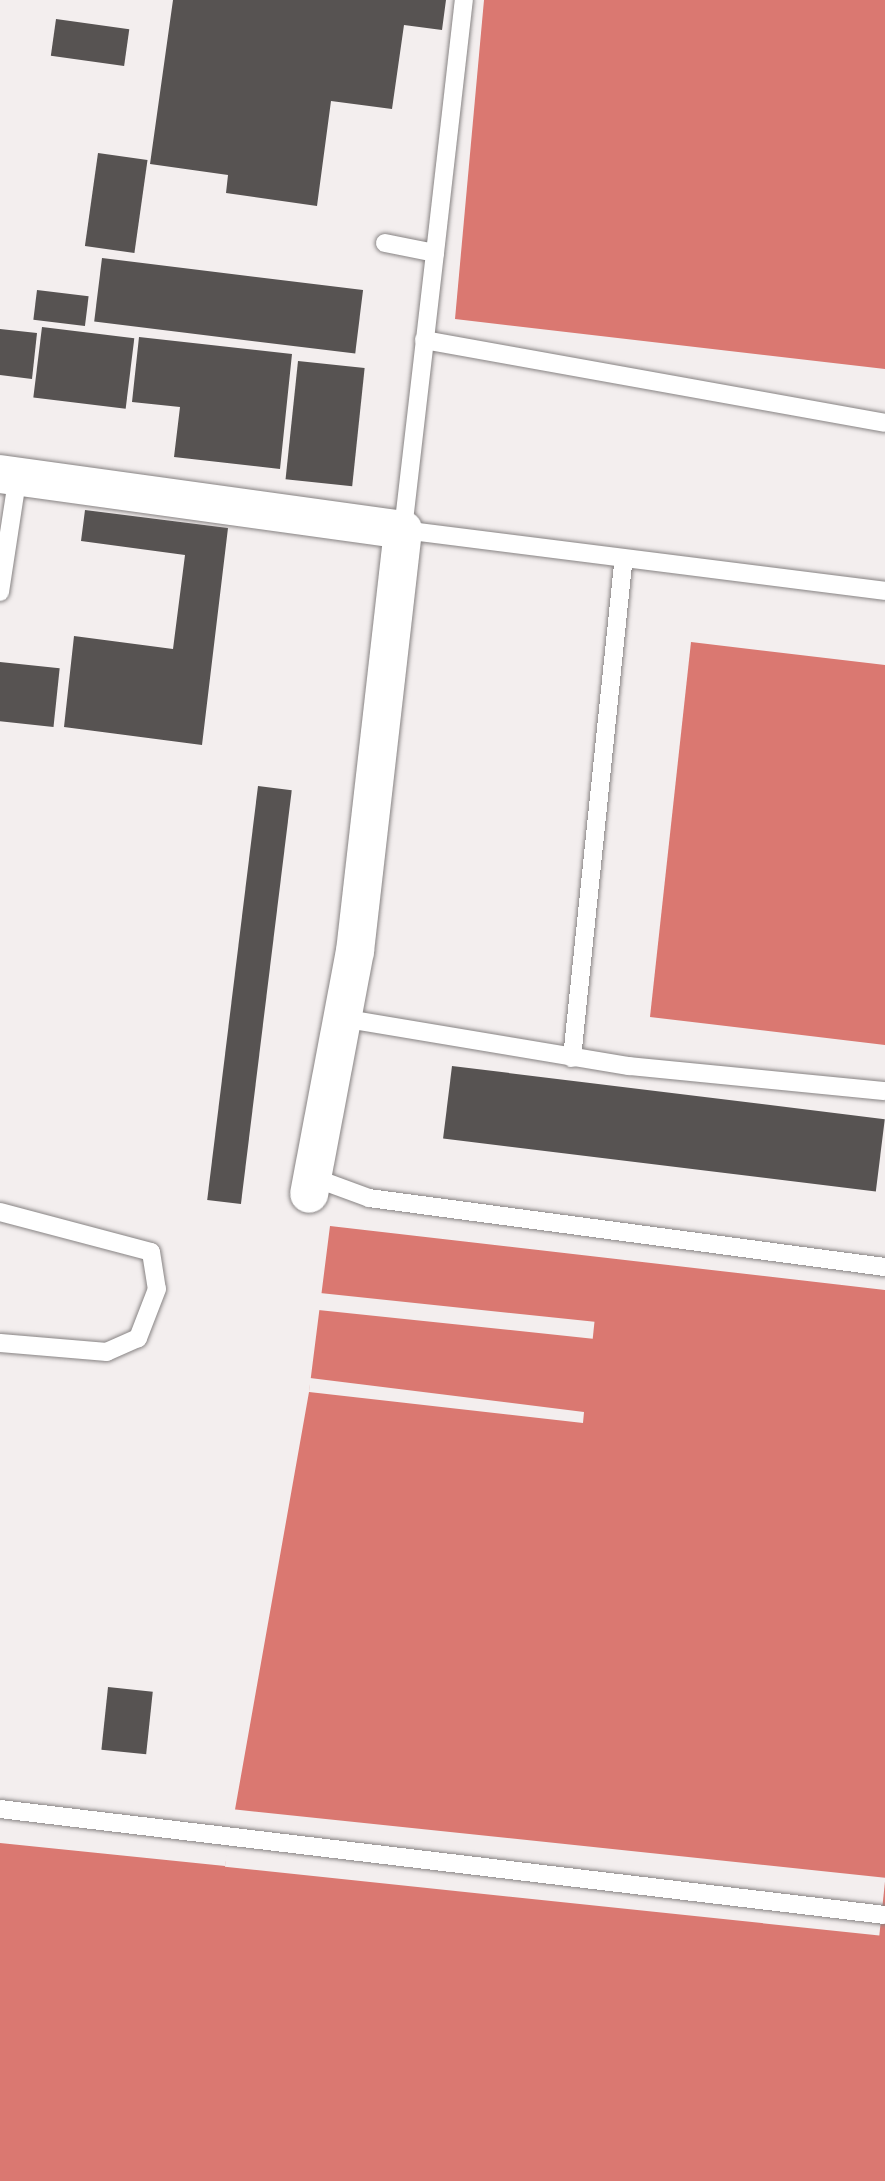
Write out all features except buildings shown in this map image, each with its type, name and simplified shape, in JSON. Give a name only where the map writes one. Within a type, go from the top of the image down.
[{"type":"street","points":[[8,478],[403,530],[392,664],[342,1018],[310,1186]]},
{"type":"lane","points":[[464,0],[403,530],[623,561],[885,591]]},
{"type":"lane","points":[[385,243],[435,253]]},
{"type":"lane","points":[[424,340],[885,423]]},
{"type":"lane","points":[[0,592],[8,478]]},
{"type":"lane","points":[[572,1058],[623,561]]},
{"type":"lane","points":[[342,1018],[572,1058],[885,1091]]},
{"type":"lane","points":[[310,1186],[369,1198],[885,1267]]},
{"type":"lane","points":[[0,1212],[151,1252],[157,1289],[138,1338],[107,1352],[0,1343]]},
{"type":"lane","points":[[0,1809],[885,1915]]},
{"type":"shaded area","points":[[484,0],[885,0],[885,369],[455,319]]},
{"type":"shaded area","points":[[691,642],[885,665],[885,1045],[650,1017]]},
{"type":"shaded area","points":[[330,1226],[885,1290],[885,2181],[0,2181],[0,1843],[225,1866],[309,1392]]},
{"type":"pier","points":[[320,1293],[594,1322],[593,1339],[318,1310]]},
{"type":"pier","points":[[310,1378],[584,1412],[583,1423],[309,1392]]},
{"type":"pier","points":[[231,1809],[885,1878],[879,1935],[225,1867]]}]
